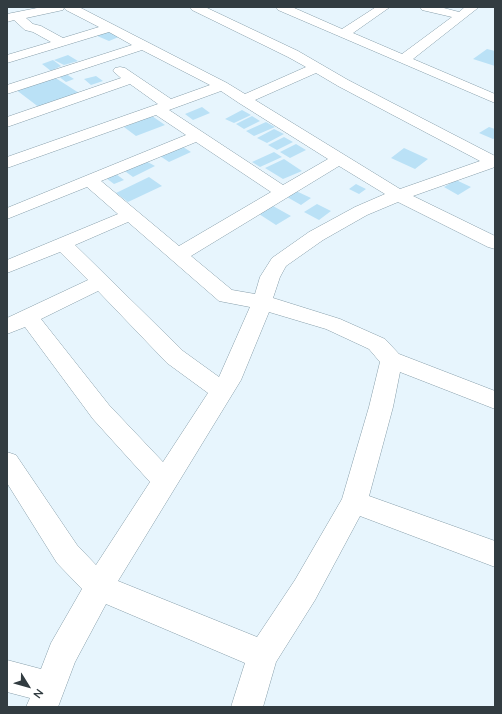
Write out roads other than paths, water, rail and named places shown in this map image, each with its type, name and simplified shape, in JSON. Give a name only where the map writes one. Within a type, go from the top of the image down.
[{"type":"street","points":[[12,17],[59,7]]},
{"type":"street","points":[[70,7],[222,86],[398,195],[495,243]]},
{"type":"street","points":[[196,7],[238,26],[343,83],[495,161]]},
{"type":"street","points":[[344,33],[384,7]]},
{"type":"street","points":[[426,7],[461,16]]},
{"type":"street","points":[[404,59],[473,7]]},
{"type":"street","points":[[291,8],[344,33],[489,96],[495,83]]},
{"type":"street","points":[[12,17],[28,27],[37,29],[61,42]]},
{"type":"street","points":[[7,59],[110,28]]},
{"type":"street","points":[[7,90],[144,45]]},
{"type":"street","points":[[103,59],[131,79],[198,136],[283,192]]},
{"type":"street","points":[[244,100],[316,68]]},
{"type":"street","points":[[7,122],[131,79]]},
{"type":"street","points":[[7,163],[222,86]]},
{"type":"street","points":[[7,101],[25,115]]},
{"type":"street","points":[[7,214],[198,136]]},
{"type":"street","points":[[178,255],[339,159]]},
{"type":"street","points":[[7,676],[45,697],[62,654],[117,555],[233,374],[258,315],[270,277],[279,262],[316,236],[348,218],[398,195],[495,161]]},
{"type":"street","points":[[89,180],[226,296],[262,302],[333,324],[377,344],[391,360],[495,400]]},
{"type":"street","points":[[7,267],[130,215]]},
{"type":"street","points":[[62,243],[175,357],[222,391]]},
{"type":"street","points":[[7,327],[101,282]]},
{"type":"street","points":[[28,317],[101,412],[164,480]]},
{"type":"street","points":[[247,707],[263,655],[305,590],[354,502],[381,407],[391,360]]},
{"type":"street","points":[[7,462],[66,554],[99,587],[263,655]]},
{"type":"street","points":[[354,502],[495,554]]}]
